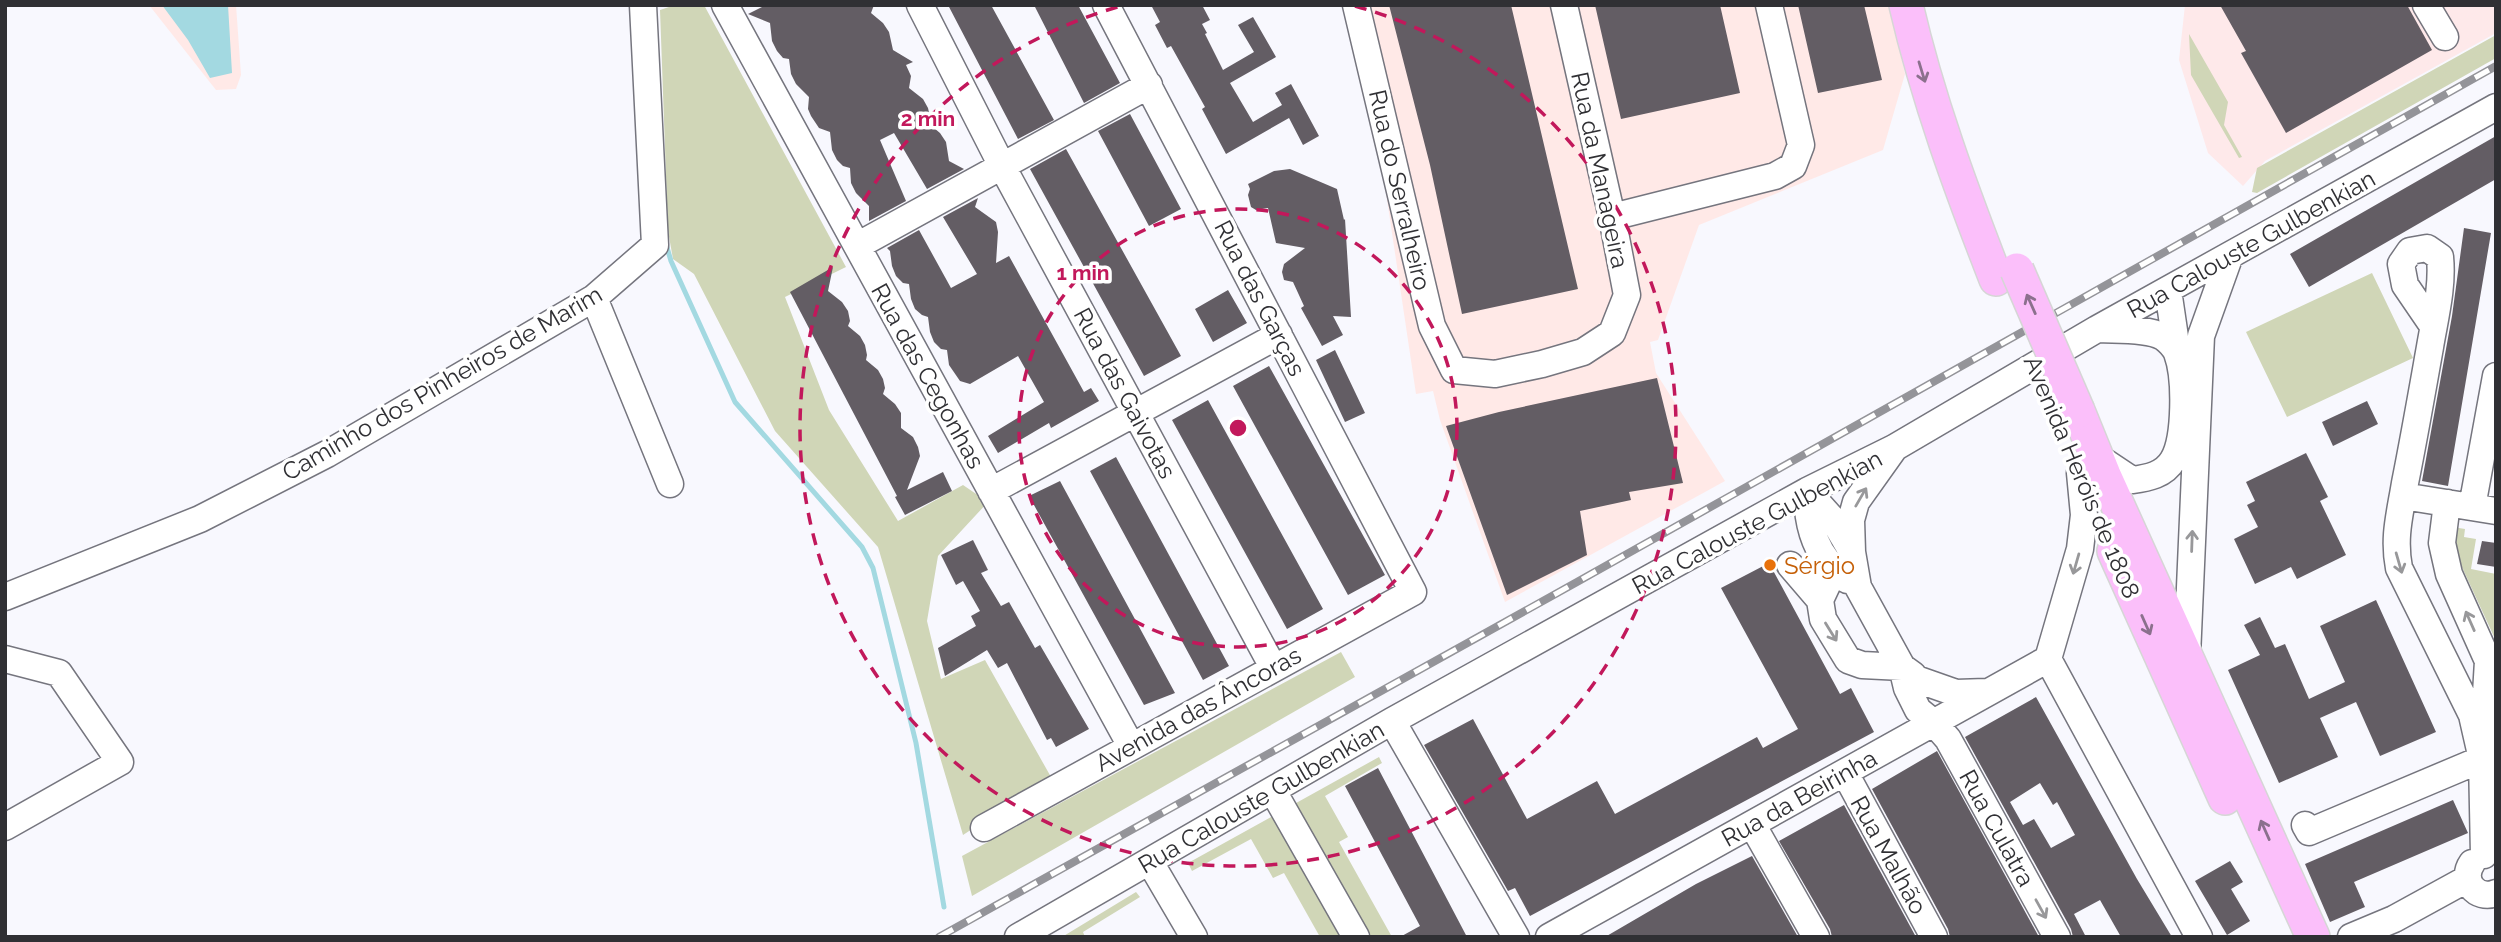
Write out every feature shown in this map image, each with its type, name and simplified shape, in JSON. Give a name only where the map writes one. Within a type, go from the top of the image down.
[{"type":"main road","name":"Avenida Heróis de 1808","points":[[1906,5],[1919,62],[1955,176],[2006,275],[2088,464],[2165,668],[2290,937]]},
{"type":"main road","name":"Avenida Heróis de 1808","points":[[1930,5],[1941,56],[1977,168],[2006,275]]},
{"type":"main road","name":"Avenida Heróis de 1808","points":[[2088,464],[2187,658],[2313,937]]},
{"type":"street","name":"Rua das Cegonhas","points":[[725,5],[1131,746]]},
{"type":"street","name":"Rua das Gaivotas","points":[[920,5],[1002,166],[1273,667]]},
{"type":"street","name":"Rua das Garças","points":[[1106,5],[1413,592]]},
{"type":"street","name":"Rua do Serralheiro","points":[[1356,5],[1432,326],[1454,370],[1495,374],[1542,364],[1583,352],[1612,333]]},
{"type":"street","name":"Rua da Manageira","points":[[1564,5],[1627,295],[1612,333]]},
{"type":"street","points":[[1612,217],[1775,176],[1793,166],[1801,145],[1769,5]]},
{"type":"street","points":[[2426,5],[2445,37]]},
{"type":"street","name":"Caminho dos Pinheiros de Marim","points":[[5,597],[200,519],[327,454],[594,298],[655,245],[643,9]]},
{"type":"street","points":[[857,246],[1149,85]]},
{"type":"street","name":"Rua Calouste Gulbenkian","points":[[1031,934],[1392,721],[1807,491],[1894,448],[2097,329],[2496,107]]},
{"type":"street","points":[[2187,658],[2201,336],[2230,255]]},
{"type":"street","points":[[2168,290],[2192,315],[2201,336]]},
{"type":"street","points":[[2168,290],[2183,395],[2180,439],[2173,461],[2155,477],[2132,480],[2088,464],[2080,550],[2048,659],[2199,937]]},
{"type":"street","points":[[594,298],[670,484]]},
{"type":"street","points":[[2433,326],[2395,547],[2399,568],[2472,715],[2482,759],[2490,856],[2474,860],[2468,868],[2468,879],[2472,888],[2480,894],[2494,898]]},
{"type":"street","points":[[2097,329],[2135,330],[2162,337],[2177,351]]},
{"type":"street","points":[[991,491],[1279,335]]},
{"type":"street","points":[[2482,759],[2488,661],[2449,574],[2442,542],[2472,507],[2496,376]]},
{"type":"street","points":[[1820,600],[1843,561],[1856,502],[1894,448]]},
{"type":"street","points":[[1807,491],[1834,521],[1843,561]]},
{"type":"street","points":[[1807,491],[1807,515],[1813,540]]},
{"type":"street","points":[[2403,496],[2472,507]]},
{"type":"street","points":[[1763,515],[1790,518],[1813,540],[1843,561]]},
{"type":"street","name":"Rua Culatra","points":[[1843,561],[1909,678],[1918,710],[1948,739],[2057,937]]},
{"type":"street","points":[[1790,565],[1820,600],[1824,619],[1849,660],[1956,693],[1991,691]]},
{"type":"street","name":"Avenida das Âncoras","points":[[984,828],[1413,592]]},
{"type":"street","points":[[5,659],[59,673],[120,762],[5,827]]},
{"type":"street","name":"Rua da Beirinha","points":[[1549,937],[2048,659]]},
{"type":"street","points":[[1887,749],[1902,722],[1909,678]]},
{"type":"street","points":[[1392,721],[1516,937]]},
{"type":"street","points":[[2305,825],[2309,832],[2482,759]]},
{"type":"street","name":"Rua Malhão","points":[[1845,773],[1934,937]]},
{"type":"street","points":[[1273,791],[1356,937]]},
{"type":"street","points":[[1752,824],[1816,937]]},
{"type":"street","points":[[1150,862],[1194,937]]},
{"type":"street","points":[[2351,937],[2398,928],[2468,879]]},
{"type":"shaded area","points":[[149,5],[236,5],[241,75],[236,89],[216,90]]},
{"type":"shaded area","points":[[1358,5],[1889,5],[1905,74],[1883,150],[1699,225],[1658,340],[1650,342],[1656,373],[1725,481],[1505,602],[1440,420],[1433,391],[1416,394]]},
{"type":"shaded area","points":[[2185,5],[2496,5],[2496,33],[2265,161],[2243,186],[2208,153],[2179,60]]},
{"type":"green space","points":[[675,5],[704,5],[846,267],[785,297],[829,410],[898,521],[963,485],[988,502],[938,556],[927,621],[941,679],[985,660],[1051,777],[963,835],[878,547],[775,431],[694,274],[673,259],[668,231],[660,10]]},
{"type":"green space","points":[[2189,34],[2228,102],[2224,125],[2242,157],[2239,158],[2191,75]]},
{"type":"green space","points":[[2496,35],[2496,58],[2257,193],[2252,192],[2257,168]]},
{"type":"green space","points":[[2372,273],[2413,358],[2287,417],[2246,332]]},
{"type":"green space","points":[[2453,527],[2465,529],[2464,537],[2476,539],[2471,569],[2496,574],[2496,641],[2455,552]]},
{"type":"green space","points":[[1341,652],[1355,677],[972,896],[962,856]]},
{"type":"green space","points":[[1379,757],[1382,763],[1325,796],[1348,837],[1339,842],[1392,937],[1320,937],[1284,873],[1273,878],[1251,839],[1192,871],[1188,863]]},
{"type":"green space","points":[[1136,892],[1140,897],[1083,932],[1085,937],[1062,937]]},
{"type":"water","points":[[162,5],[228,5],[232,73],[210,78],[188,40]]},
{"type":"building","points":[[766,5],[874,5],[871,13],[889,32],[893,50],[913,62],[906,65],[911,76],[909,88],[923,99],[928,108],[928,123],[946,142],[949,161],[964,169],[927,189],[894,133],[880,140],[906,201],[869,221],[869,206],[856,193],[851,183],[850,168],[837,160],[832,150],[830,132],[819,128],[811,116],[808,109],[809,97],[796,84],[791,74],[789,59],[783,58],[777,51],[772,41],[770,23],[748,14]]},
{"type":"building","points":[[948,5],[991,5],[1054,120],[1018,139]]},
{"type":"building","points":[[1034,5],[1078,5],[1120,83],[1084,103]]},
{"type":"building","points":[[1151,5],[1202,5],[1210,20],[1202,24],[1207,33],[1205,34],[1223,70],[1254,52],[1238,25],[1253,17],[1276,57],[1230,83],[1253,122],[1282,105],[1275,93],[1291,84],[1319,136],[1303,145],[1289,118],[1226,154],[1202,109],[1205,107],[1171,46],[1167,48],[1155,25],[1160,22]]},
{"type":"building","points":[[1389,5],[1511,5],[1578,289],[1462,314],[1430,165]]},
{"type":"building","points":[[1595,5],[1720,5],[1740,93],[1621,119]]},
{"type":"building","points":[[1798,5],[1864,5],[1882,80],[1818,93]]},
{"type":"building","points":[[2220,5],[2407,5],[2432,50],[2286,133],[2241,53],[2246,51]]},
{"type":"building","points":[[1130,114],[1181,209],[1149,226],[1098,131]]},
{"type":"building","points":[[2496,136],[2496,179],[2309,287],[2290,254]]},
{"type":"building","points":[[1066,149],[1181,356],[1144,376],[1030,169]]},
{"type":"building","points":[[1290,169],[1337,189],[1345,219],[1351,317],[1333,316],[1343,335],[1322,346],[1301,308],[1304,306],[1293,282],[1284,280],[1282,272],[1284,264],[1305,248],[1276,243],[1268,208],[1256,210],[1251,207],[1248,195],[1248,184],[1274,171]]},
{"type":"building","points":[[978,198],[975,207],[996,222],[996,263],[1009,256],[1084,392],[1091,388],[1099,401],[1051,428],[1049,423],[998,453],[988,436],[1044,402],[1018,356],[970,384],[960,381],[949,365],[947,350],[941,349],[934,342],[928,317],[915,309],[909,284],[903,283],[896,276],[887,248],[919,230],[951,288],[977,274],[943,217]]},
{"type":"building","points":[[2464,228],[2491,233],[2448,486],[2422,481],[2452,316]]},
{"type":"building","points":[[833,267],[828,291],[842,302],[848,311],[848,326],[860,336],[865,345],[866,360],[878,370],[883,379],[883,394],[901,413],[901,428],[913,437],[918,447],[920,456],[907,490],[943,472],[952,491],[905,515],[790,292]]},
{"type":"building","points":[[1228,290],[1247,323],[1213,342],[1195,309]]},
{"type":"building","points":[[1335,350],[1365,413],[1345,422],[1316,360]]},
{"type":"building","points":[[1269,366],[1385,575],[1348,595],[1233,386]]},
{"type":"building","points":[[1657,378],[1683,483],[1629,492],[1631,500],[1580,511],[1587,555],[1507,595],[1446,426]]},
{"type":"building","points":[[1208,400],[1323,609],[1287,629],[1172,420]]},
{"type":"building","points":[[2367,401],[2378,424],[2333,446],[2322,422]]},
{"type":"building","points":[[2306,453],[2328,497],[2320,501],[2346,555],[2297,579],[2291,567],[2255,584],[2234,539],[2258,527],[2247,505],[2255,501],[2246,482]]},
{"type":"building","points":[[1116,457],[1229,666],[1203,680],[1090,471]]},
{"type":"building","points":[[1060,481],[1175,693],[1144,705],[1029,496]]},
{"type":"building","points":[[973,540],[988,570],[981,573],[1001,606],[1009,602],[1035,648],[1040,645],[1089,729],[1056,747],[1051,738],[1047,740],[1007,663],[998,668],[987,650],[945,676],[938,648],[976,626],[971,616],[980,611],[963,581],[956,585],[941,555]]},
{"type":"building","points":[[2482,541],[2496,543],[2496,567],[2477,564]]},
{"type":"building","points":[[1769,563],[1840,694],[1851,688],[1874,732],[1530,916],[1515,888],[1508,891],[1424,745],[1473,719],[1527,819],[1597,781],[1615,814],[1757,737],[1763,748],[1798,729],[1721,588]]},
{"type":"building","points":[[2376,600],[2436,732],[2380,756],[2356,702],[2320,718],[2338,757],[2279,783],[2228,670],[2260,655],[2244,625],[2260,617],[2275,648],[2285,644],[2309,699],[2345,682],[2320,626]]},
{"type":"building","points":[[2036,697],[2172,937],[2121,937],[2100,900],[2074,914],[2086,937],[2073,937],[1965,737]],"holes":[[[2040,783],[2053,805],[2057,802],[2075,835],[2051,848],[2034,819],[2023,825],[2010,802]]]},
{"type":"building","points":[[1937,751],[2039,937],[1950,937],[1872,789]]},
{"type":"building","points":[[1378,768],[1467,937],[1400,937],[1420,926],[1345,786]]},
{"type":"building","points":[[2453,800],[2468,833],[2354,882],[2365,907],[2330,922],[2305,864]]},
{"type":"building","points":[[1844,805],[1916,937],[1832,937],[1830,929],[1779,841]]},
{"type":"building","points":[[1752,856],[1798,937],[1605,937],[1696,884]]},
{"type":"building","points":[[2230,861],[2243,882],[2231,889],[2250,921],[2227,935],[2195,881]]},
{"type":"waterway","points":[[666,244],[671,261],[735,402],[862,547],[873,568],[916,743],[944,907]]},
{"type":"railway","points":[[939,937],[2496,66]]},
{"type":"place","name":"Sérgio","points":[[1770,565]]}]
